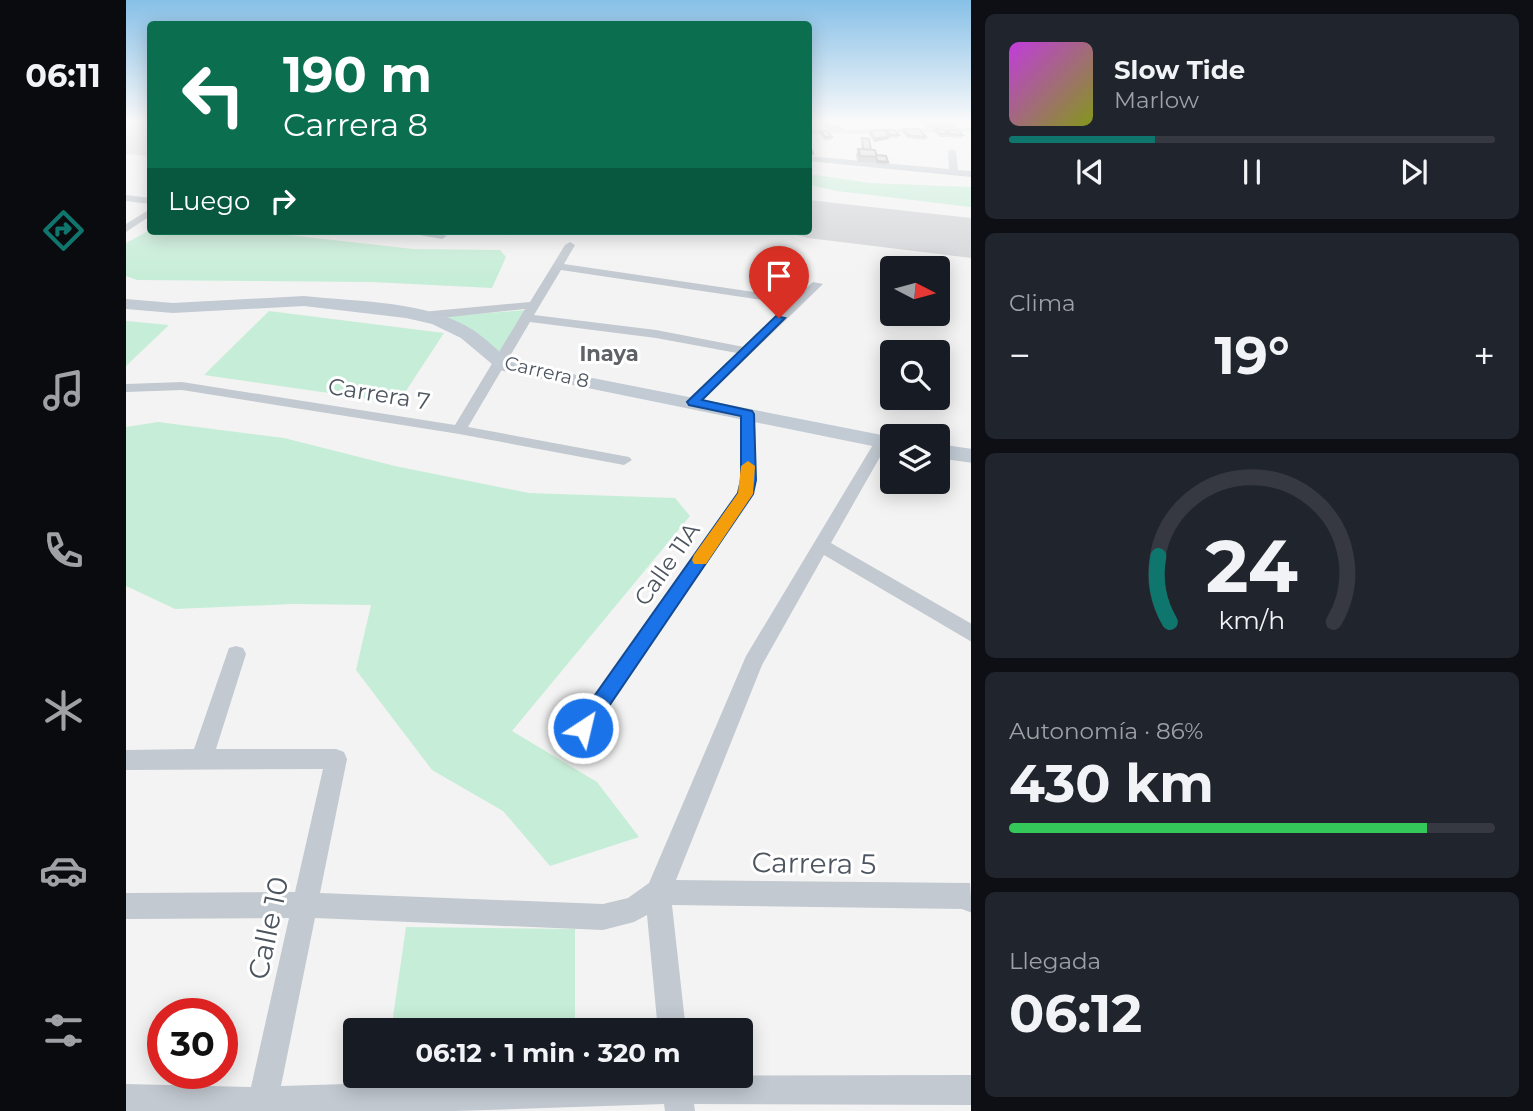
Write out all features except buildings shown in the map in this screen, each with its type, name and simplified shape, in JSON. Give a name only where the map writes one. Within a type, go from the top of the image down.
[{"type":"street","points":[[954,173],[971,174]]},
{"type":"street","points":[[126,198],[147,201]]},
{"type":"street","points":[[126,229],[147,214]]},
{"type":"street","points":[[434,235],[442,236]]},
{"type":"street","points":[[459,430],[570,245]]},
{"type":"street","points":[[558,266],[797,302]]},
{"type":"street","points":[[693,402],[817,284]]},
{"type":"street","name":"Carrera 8","points":[[126,304],[173,308],[304,301],[422,316],[467,334],[500,364],[880,442]]},
{"type":"street","points":[[422,316],[535,305]]},
{"type":"street","points":[[528,318],[656,334],[745,351]]},
{"type":"street","name":"Carrera 7","points":[[126,388],[182,386],[459,430],[624,460]]},
{"type":"street","name":"Calle 11A","points":[[583,728],[746,494],[748,414]]},
{"type":"street","points":[[950,453],[971,456]]},
{"type":"street","points":[[671,1018],[658,892],[753,662],[880,455]]},
{"type":"street","points":[[822,546],[971,634]]},
{"type":"street","points":[[126,760],[201,760],[236,654]]},
{"type":"street","name":"Calle 10","points":[[201,760],[336,759],[262,1106]]},
{"type":"street","points":[[126,906],[305,905],[603,918],[634,909],[658,892]]},
{"type":"street","name":"Carrera 5","points":[[658,892],[970,899]]},
{"type":"street","points":[[126,1099],[262,1106],[678,1092],[971,1090]]},
{"type":"green space","points":[[812,174],[870,183],[971,187],[971,207],[812,186]]},
{"type":"green space","points":[[147,232],[147,235],[287,235],[413,249],[500,250],[506,257],[492,288],[371,282],[137,280],[126,276],[126,243]]},
{"type":"green space","points":[[525,310],[498,355],[480,335],[439,317]]},
{"type":"green space","points":[[269,311],[444,333],[398,403],[204,375]]},
{"type":"green space","points":[[126,321],[169,325],[126,366]]},
{"type":"green space","points":[[158,422],[284,438],[395,466],[529,493],[675,498],[690,516],[512,731],[597,782],[639,837],[550,866],[503,811],[432,770],[356,670],[371,605],[293,604],[175,609],[126,586],[126,427]]},
{"type":"green space","points":[[406,927],[575,929],[575,1018],[393,1018]]},
{"type":"runway","points":[[812,219],[971,238]]},
{"type":"slow traffic","points":[[700,560],[746,494],[748,466]]},
{"type":"district","name":"Inaya","points":[[609,353]]},
{"type":"route","points":[[583,728],[746,494],[748,414],[693,402],[779,318]]}]
